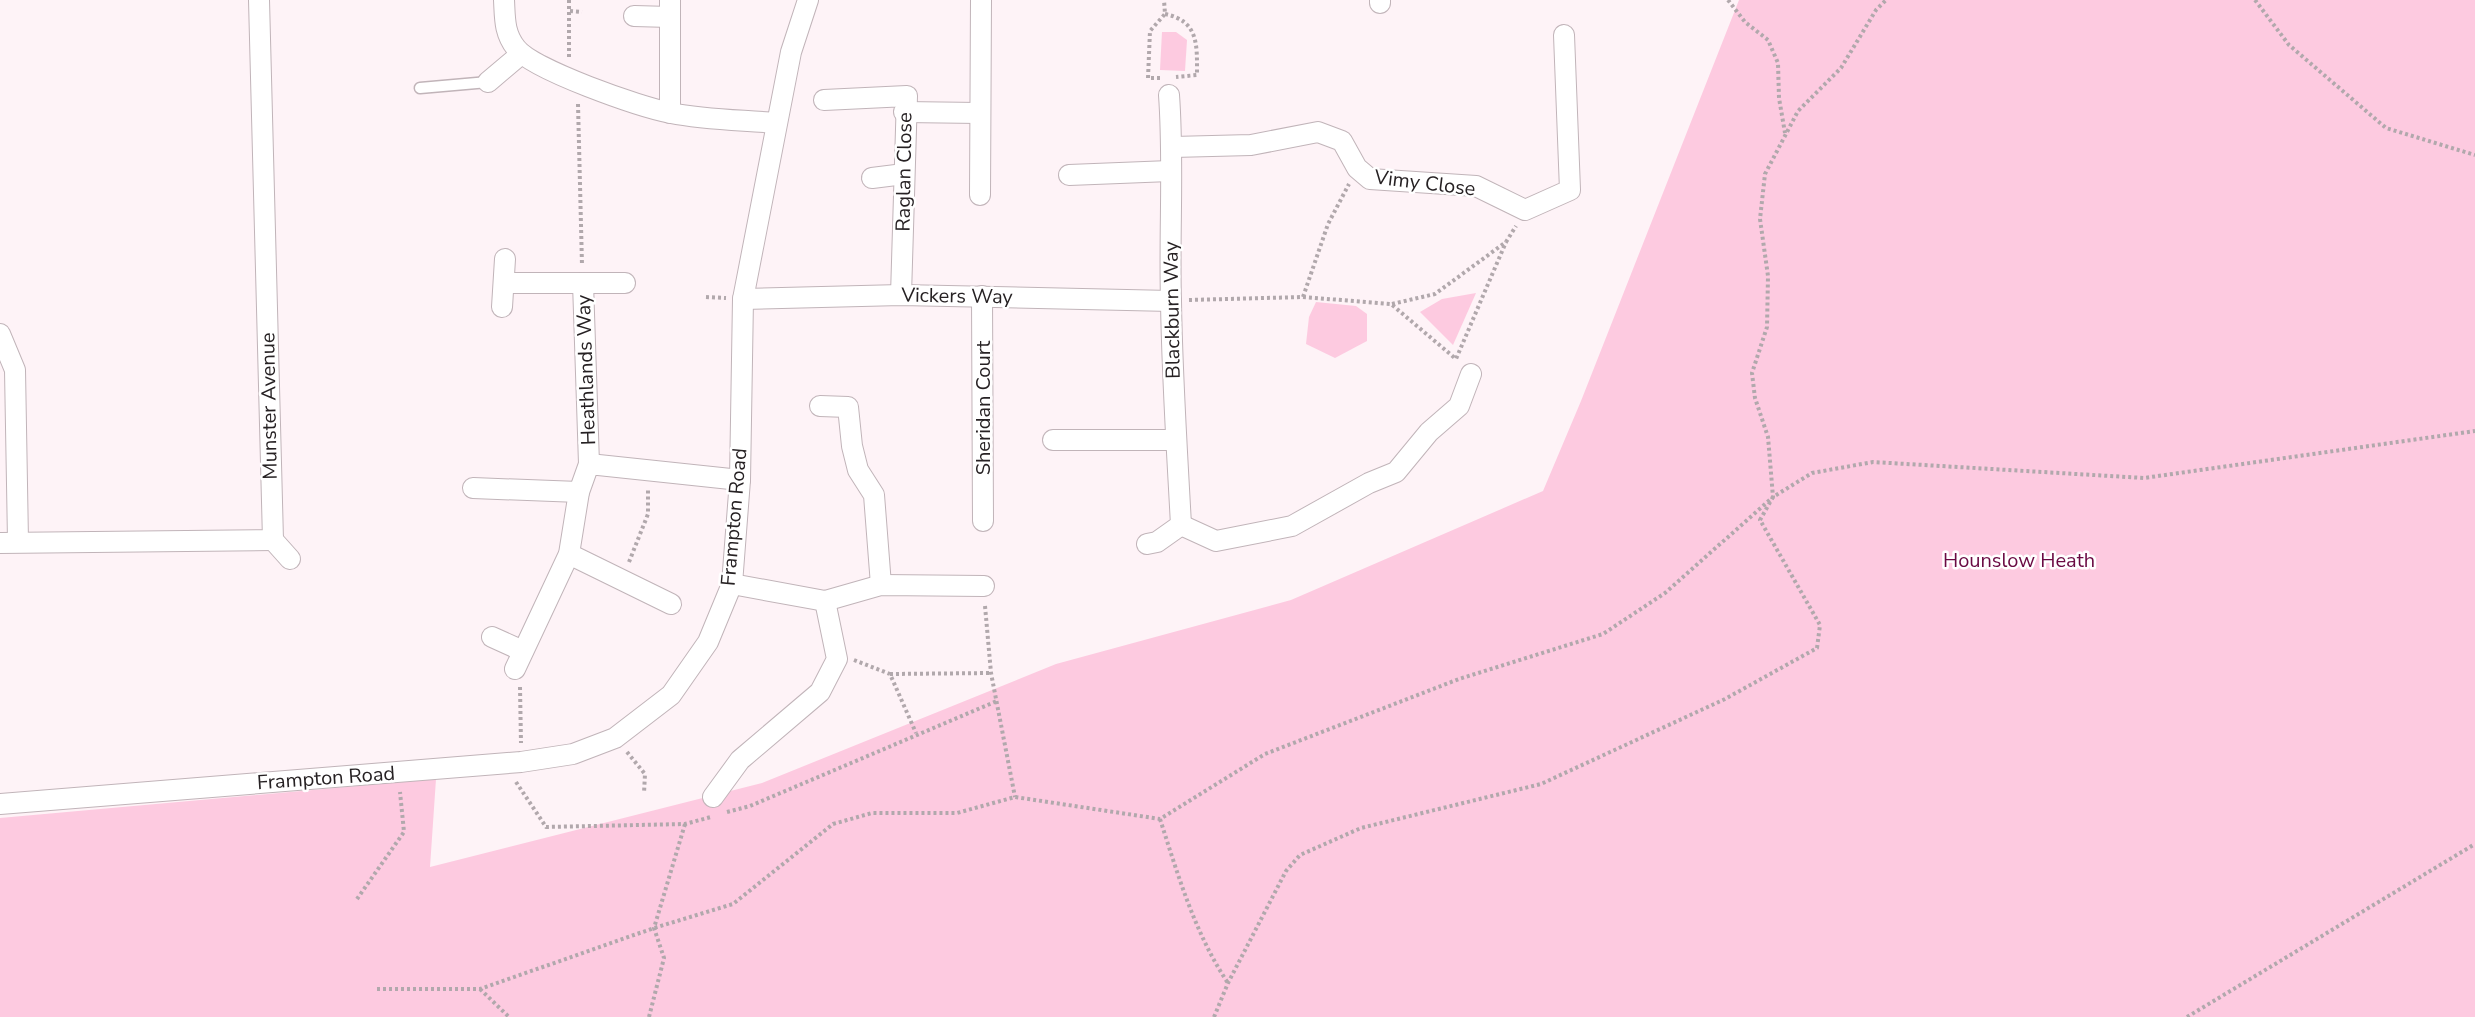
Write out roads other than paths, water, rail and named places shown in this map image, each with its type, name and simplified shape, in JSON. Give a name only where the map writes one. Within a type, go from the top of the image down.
[{"type":"street","name":"Munster Avenue","points":[[260,0],[273,540]]},
{"type":"street","points":[[504,0],[505,29],[521,54],[568,80],[670,113],[776,123]]},
{"type":"street","name":"Frampton Road","points":[[0,804],[513,763],[573,754],[615,738],[671,695],[708,642],[732,584],[740,480],[743,299],[791,52],[808,0]]},
{"type":"street","points":[[980,195],[981,0]]},
{"type":"street","points":[[634,16],[670,8],[670,113]]},
{"type":"street","name":"Vimy Close","points":[[1173,147],[1251,145],[1318,132],[1342,141],[1357,168],[1370,179],[1476,186],[1525,210],[1570,190],[1564,35]]},
{"type":"street","points":[[488,82],[521,54]]},
{"type":"street","name":"Blackburn Way","points":[[1169,95],[1173,147],[1170,171],[1171,300],[1181,525]]},
{"type":"street","name":"Raglan Close","points":[[824,100],[906,96],[901,295]]},
{"type":"street","points":[[904,112],[979,113]]},
{"type":"street","points":[[1069,175],[1170,171]]},
{"type":"street","points":[[872,178],[904,174]]},
{"type":"street","points":[[502,307],[505,259]]},
{"type":"street","points":[[504,283],[583,283]]},
{"type":"street","name":"Heathlands Way","points":[[515,669],[570,554],[579,492],[589,464],[583,283],[625,283]]},
{"type":"street","name":"Vickers Way","points":[[743,299],[901,295],[1171,300]]},
{"type":"street","name":"Sheridan Court","points":[[982,296],[983,521]]},
{"type":"street","points":[[0,334],[15,370],[9,542],[273,540],[290,559]]},
{"type":"street","points":[[1147,544],[1157,542],[1181,525],[1216,541],[1292,526],[1369,483],[1396,472],[1429,432],[1459,406],[1471,374]]},
{"type":"street","points":[[820,406],[848,407],[852,446],[858,470],[874,495],[881,585]]},
{"type":"street","points":[[1053,440],[1176,440]]},
{"type":"street","name":"Heathlands Way","points":[[589,464],[740,480]]},
{"type":"street","points":[[473,488],[579,492]]},
{"type":"street","points":[[570,554],[671,604]]},
{"type":"street","points":[[732,584],[825,601],[881,585],[984,586]]},
{"type":"street","points":[[713,796],[740,760],[820,692],[837,659],[825,601]]},
{"type":"street","points":[[492,637],[523,651]]},
{"type":"lane","points":[[420,88],[488,82]]},
{"type":"park label","name":"Hounslow Heath","points":[[2019,560]]}]
